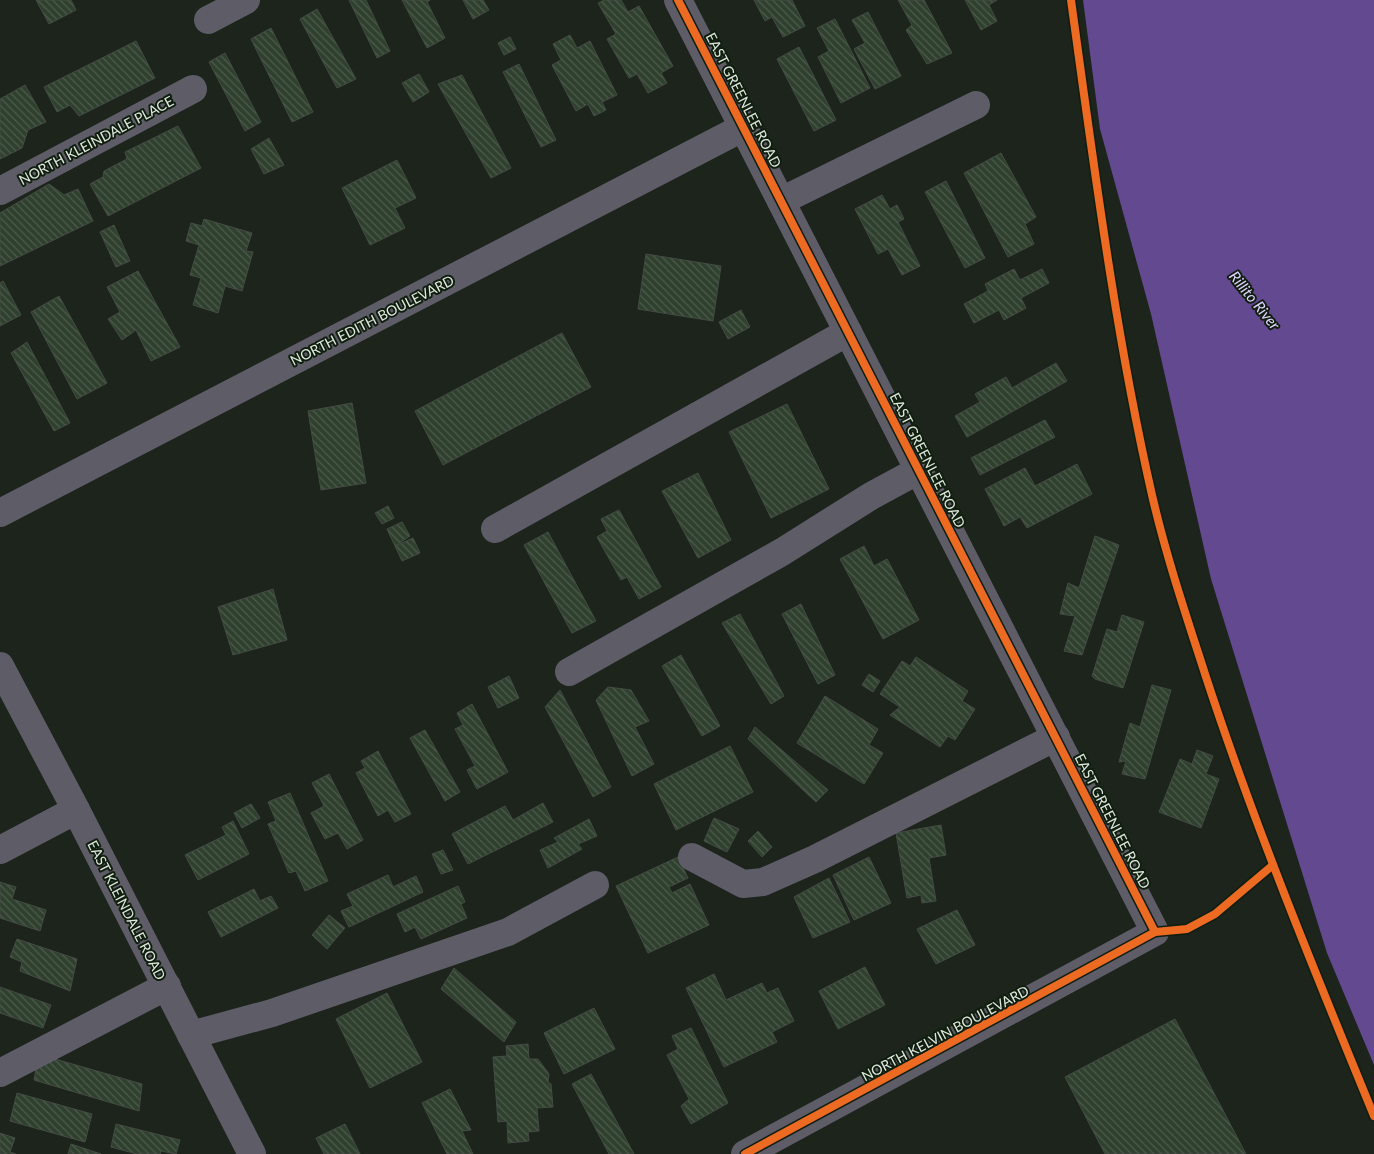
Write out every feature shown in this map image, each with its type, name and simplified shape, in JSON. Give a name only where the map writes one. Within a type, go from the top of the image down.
[{"type":"street","points":[[208,20],[246,0]]},
{"type":"street","name":"EAST GREENLEE ROAD","points":[[678,0],[1155,932]]},
{"type":"street","name":"NORTH KLEINDALE PLACE","points":[[0,191],[193,89]]},
{"type":"street","points":[[781,201],[976,105]]},
{"type":"street","name":"NORTH EDITH BOULEVARD","points":[[0,513],[744,127]]},
{"type":"street","points":[[495,529],[848,332]]},
{"type":"street","points":[[569,672],[782,552],[872,496],[919,470]]},
{"type":"street","name":"EAST KLEINDALE ROAD","points":[[0,666],[252,1154]]},
{"type":"street","points":[[692,857],[743,884],[763,882],[815,859],[1056,737]]},
{"type":"street","points":[[0,850],[76,810]]},
{"type":"street","points":[[191,1035],[272,1013],[508,932],[595,885]]},
{"type":"street","name":"NORTH KELVIN BOULEVARD","points":[[745,1154],[1155,932]]},
{"type":"street","points":[[0,1073],[166,986]]},
{"type":"water","name":"Rillito River","points":[[1083,0],[1374,0],[1374,1065],[1327,953],[1211,579],[1151,314],[1100,129]]},
{"type":"building","points":[[36,0],[71,0],[76,10],[49,24]]},
{"type":"building","points":[[349,0],[366,0],[390,51],[377,58]]},
{"type":"building","points":[[402,0],[430,0],[427,2],[445,38],[427,48]]},
{"type":"building","points":[[463,0],[483,0],[489,10],[473,19]]},
{"type":"building","points":[[604,0],[621,0],[628,12],[639,6],[673,66],[661,73],[667,83],[648,93],[637,74],[629,78],[607,39],[616,34],[598,3]]},
{"type":"building","points":[[754,0],[792,0],[805,26],[783,37],[772,17],[765,21]]},
{"type":"building","points":[[898,0],[924,0],[952,53],[927,64],[906,30],[912,25]]},
{"type":"building","points":[[965,0],[997,0],[989,5],[997,21],[981,30]]},
{"type":"building","points":[[317,9],[356,79],[337,88],[300,19]]},
{"type":"building","points":[[868,12],[901,76],[875,89],[854,49],[865,43],[852,20]]},
{"type":"building","points":[[835,19],[870,88],[841,103],[818,57],[829,51],[817,28]]},
{"type":"building","points":[[271,28],[313,112],[292,122],[251,39]]},
{"type":"building","points":[[570,35],[577,48],[590,41],[617,95],[602,102],[606,110],[594,116],[588,104],[576,111],[552,65],[561,60],[553,44]]},
{"type":"building","points":[[510,37],[516,49],[504,55],[498,43]]},
{"type":"building","points":[[136,41],[155,78],[79,116],[70,105],[57,112],[44,87]]},
{"type":"building","points":[[799,47],[836,120],[814,131],[777,59]]},
{"type":"building","points":[[225,53],[261,122],[245,131],[209,62]]},
{"type":"building","points":[[519,64],[556,140],[541,147],[503,72]]},
{"type":"building","points":[[419,74],[429,92],[413,102],[402,83]]},
{"type":"building","points":[[462,75],[511,168],[491,178],[438,84]]},
{"type":"building","points":[[25,85],[46,122],[28,130],[22,148],[0,159],[0,99]]},
{"type":"building","points":[[178,126],[201,168],[108,216],[90,184],[103,177],[104,171],[127,159],[125,152]]},
{"type":"building","points":[[269,138],[284,165],[264,174],[251,149]]},
{"type":"building","points":[[1001,153],[1036,217],[1025,224],[1034,244],[1008,257],[964,173]]},
{"type":"building","points":[[397,160],[416,198],[395,208],[405,228],[370,245],[342,188]]},
{"type":"building","points":[[946,181],[985,258],[965,268],[925,192]]},
{"type":"building","points":[[49,184],[64,195],[78,189],[93,221],[0,266],[0,213]]},
{"type":"building","points":[[882,195],[890,209],[897,205],[904,219],[898,222],[920,266],[902,275],[888,249],[878,254],[855,209]]},
{"type":"building","points":[[204,219],[252,233],[246,251],[253,252],[242,291],[225,286],[218,313],[193,305],[201,278],[190,275],[199,245],[186,241],[191,223],[202,226]]},
{"type":"building","points":[[114,225],[130,261],[116,267],[100,232]]},
{"type":"building","points":[[646,254],[721,266],[713,321],[638,309]]},
{"type":"building","points":[[1014,269],[1020,280],[1042,269],[1049,283],[1021,298],[1026,308],[1004,320],[999,310],[974,323],[964,304],[988,291],[985,284]]},
{"type":"building","points":[[138,271],[180,347],[151,361],[136,330],[122,340],[108,319],[120,312],[107,287]]},
{"type":"building","points":[[3,281],[21,315],[0,326],[0,283]]},
{"type":"building","points":[[59,296],[107,383],[77,399],[31,312]]},
{"type":"building","points":[[741,310],[750,327],[728,339],[719,322]]},
{"type":"building","points":[[562,333],[591,387],[443,465],[415,411]]},
{"type":"building","points":[[27,342],[70,423],[54,431],[11,353]]},
{"type":"building","points":[[1056,363],[1067,381],[967,437],[955,416],[980,402],[975,394],[1006,377],[1012,388]]},
{"type":"building","points":[[352,403],[366,483],[321,490],[308,411]]},
{"type":"building","points":[[787,404],[829,489],[771,518],[729,432]]},
{"type":"building","points":[[1045,420],[1055,437],[980,475],[971,458]]},
{"type":"building","points":[[1077,464],[1092,494],[1027,528],[1020,517],[1004,526],[985,489],[1025,468],[1035,486]]},
{"type":"building","points":[[698,473],[731,540],[698,558],[662,491]]},
{"type":"building","points":[[388,506],[394,518],[382,524],[375,513]]},
{"type":"building","points":[[619,510],[661,587],[639,599],[627,577],[621,580],[597,537],[607,531],[601,519]]},
{"type":"building","points":[[402,522],[410,536],[395,546],[387,529]]},
{"type":"building","points":[[548,532],[596,621],[572,633],[524,545]]},
{"type":"building","points":[[1095,536],[1119,545],[1082,655],[1064,651],[1075,616],[1060,614],[1068,583],[1079,588]]},
{"type":"building","points":[[413,538],[420,553],[402,561],[395,546]]},
{"type":"building","points":[[864,546],[874,566],[887,559],[919,620],[883,639],[840,559]]},
{"type":"building","points":[[273,589],[287,640],[233,655],[218,607]]},
{"type":"building","points":[[801,604],[835,675],[818,684],[782,614]]},
{"type":"building","points":[[740,614],[784,696],[771,704],[722,623]]},
{"type":"building","points":[[1122,615],[1144,622],[1123,688],[1095,679],[1092,676],[1107,629],[1117,632]]},
{"type":"building","points":[[681,655],[720,726],[702,736],[662,666]]},
{"type":"building","points":[[916,657],[968,691],[962,701],[975,709],[955,740],[948,736],[940,747],[890,715],[900,707],[880,694],[902,661],[910,666]]},
{"type":"building","points":[[869,674],[880,681],[873,692],[862,685]]},
{"type":"building","points":[[509,676],[519,698],[498,708],[488,687]]},
{"type":"building","points":[[1152,685],[1171,690],[1145,779],[1122,774],[1126,761],[1119,762],[1130,723],[1140,727]]},
{"type":"building","points":[[608,687],[631,690],[649,721],[635,727],[654,764],[632,776],[596,700]]},
{"type":"building","points":[[560,690],[611,787],[593,797],[545,707]]},
{"type":"building","points":[[825,696],[878,729],[869,745],[883,753],[864,784],[797,743]]},
{"type":"building","points":[[472,704],[508,772],[477,789],[467,770],[475,766],[455,729],[463,725],[457,713]]},
{"type":"building","points":[[755,727],[828,790],[816,802],[748,739]]},
{"type":"building","points":[[425,730],[460,792],[445,801],[410,738]]},
{"type":"building","points":[[730,746],[753,792],[676,830],[654,784]]},
{"type":"building","points":[[1197,750],[1213,756],[1206,774],[1219,779],[1201,828],[1159,812],[1180,759],[1192,764]]},
{"type":"building","points":[[378,751],[411,814],[395,822],[388,810],[378,816],[356,773],[365,768],[361,761]]},
{"type":"building","points":[[329,774],[363,840],[347,849],[338,833],[325,839],[311,813],[324,806],[312,783]]},
{"type":"building","points":[[290,793],[328,881],[305,891],[296,871],[289,873],[268,824],[276,821],[268,802]]},
{"type":"building","points":[[543,803],[553,822],[468,864],[452,834],[505,806],[513,820]]},
{"type":"building","points":[[251,804],[260,818],[242,828],[234,813]]},
{"type":"building","points":[[714,818],[739,829],[727,852],[704,841]]},
{"type":"building","points":[[589,819],[597,836],[578,844],[582,849],[548,868],[540,850],[558,842],[554,838]]},
{"type":"building","points":[[233,821],[249,854],[198,880],[185,855],[226,835],[222,827]]},
{"type":"building","points":[[941,825],[946,855],[929,858],[936,901],[922,903],[921,895],[907,898],[896,833]]},
{"type":"building","points":[[758,831],[772,847],[762,857],[748,841]]},
{"type":"building","points":[[443,850],[453,870],[441,874],[432,854]]},
{"type":"building","points":[[678,857],[688,878],[669,887],[672,893],[690,884],[709,925],[648,953],[616,886]]},
{"type":"building","points":[[869,857],[891,903],[854,920],[833,875]]},
{"type":"building","points":[[388,875],[393,887],[416,876],[423,892],[349,927],[341,911],[353,906],[347,894]]},
{"type":"building","points":[[829,878],[850,922],[813,938],[794,897]]},
{"type":"building","points":[[0,882],[16,887],[12,899],[46,910],[40,931],[0,918]]},
{"type":"building","points":[[458,886],[465,902],[461,904],[467,918],[421,939],[415,927],[405,932],[397,914]]},
{"type":"building","points":[[254,889],[260,901],[271,896],[278,908],[221,937],[208,912]]},
{"type":"building","points":[[957,910],[975,945],[936,964],[917,929]]},
{"type":"building","points":[[329,915],[345,928],[327,949],[312,935]]},
{"type":"building","points":[[17,939],[77,959],[70,991],[20,971],[22,962],[10,957]]},
{"type":"building","points":[[865,967],[885,1005],[838,1029],[819,991]]},
{"type":"building","points":[[454,968],[516,1022],[504,1042],[441,989]]},
{"type":"building","points":[[714,974],[726,1000],[762,983],[767,993],[778,988],[794,1021],[772,1032],[777,1042],[724,1067],[686,988]]},
{"type":"building","points":[[0,987],[51,1005],[43,1028],[0,1013]]},
{"type":"building","points":[[387,993],[422,1062],[370,1088],[336,1019]]},
{"type":"building","points":[[594,1008],[615,1049],[564,1074],[544,1033]]},
{"type":"building","points":[[1175,1019],[1246,1154],[1105,1154],[1065,1077]]},
{"type":"building","points":[[691,1028],[728,1103],[691,1124],[681,1106],[689,1099],[667,1055],[678,1049],[672,1036]]},
{"type":"building","points":[[528,1044],[529,1059],[538,1059],[549,1074],[548,1082],[551,1084],[553,1107],[537,1108],[539,1131],[528,1132],[529,1141],[508,1143],[507,1121],[498,1122],[493,1057],[507,1056],[506,1046]]},
{"type":"building","points":[[55,1059],[142,1084],[139,1111],[34,1080],[36,1069]]},
{"type":"building","points":[[591,1074],[634,1154],[609,1154],[572,1084]]},
{"type":"building","points":[[450,1089],[471,1130],[462,1131],[473,1154],[447,1154],[422,1103]]},
{"type":"building","points":[[17,1093],[92,1114],[85,1142],[10,1121]]},
{"type":"building","points":[[116,1124],[180,1140],[176,1154],[161,1151],[160,1154],[137,1154],[111,1147]]},
{"type":"building","points":[[345,1124],[360,1154],[324,1154],[316,1138]]},
{"type":"building","points":[[0,1133],[15,1138],[10,1152],[16,1154],[0,1154]]},
{"type":"building","points":[[71,1144],[101,1154],[68,1154]]},
{"type":"cycle path","points":[[678,0],[1155,932]]},
{"type":"cycle path","points":[[1071,0],[1116,311],[1139,434],[1164,540],[1205,674],[1264,841],[1374,1116]]},
{"type":"cycle path","points":[[745,1154],[1155,932],[1187,929],[1215,914],[1273,865]]}]
